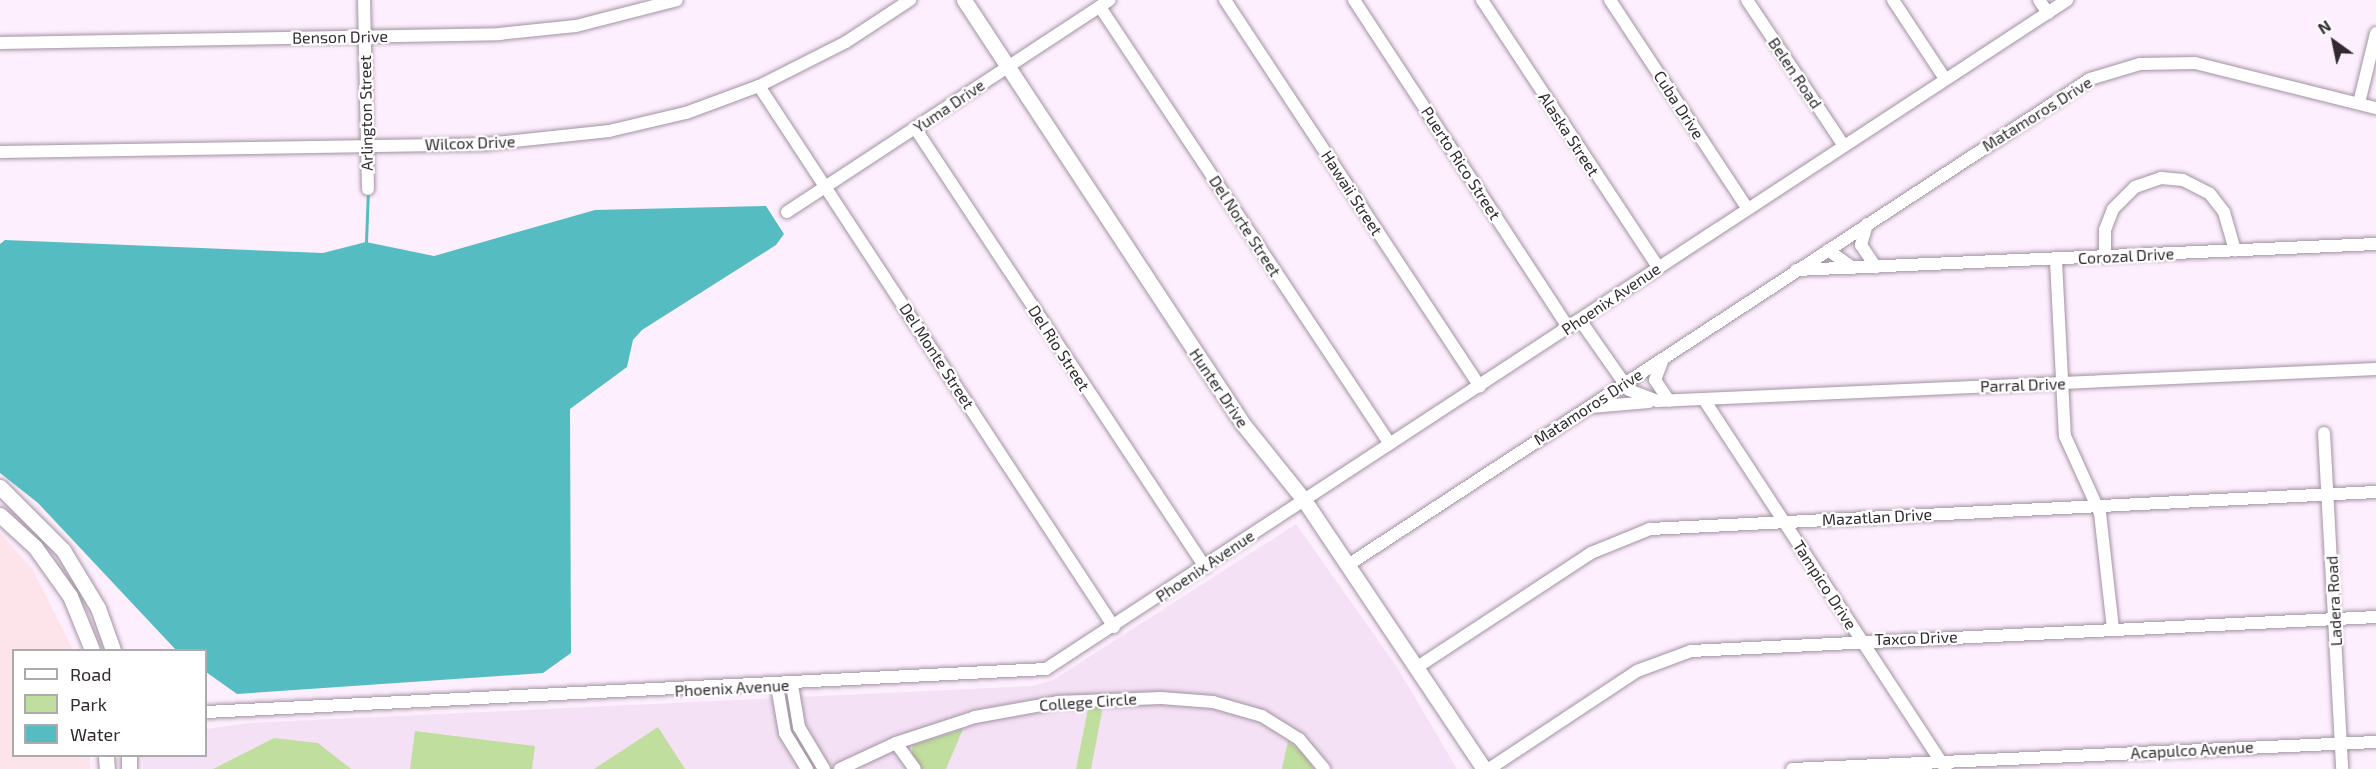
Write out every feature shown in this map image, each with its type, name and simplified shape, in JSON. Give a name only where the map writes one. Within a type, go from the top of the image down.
[{"type":"main road","name":"Hunter Drive","points":[[964,0],[1243,424],[1304,500],[1484,769]]},
{"type":"main road","points":[[0,487],[63,550],[98,608],[112,649]]},
{"type":"main road","points":[[0,515],[35,547],[64,588],[91,649]]},
{"type":"street","name":"Arlington Street","points":[[364,0],[368,189]]},
{"type":"street","name":"Benson Drive","points":[[0,42],[365,37],[535,31],[677,0]]},
{"type":"street","name":"Wilcox Drive","points":[[0,152],[367,146],[587,135],[686,113],[759,86],[846,42],[910,0]]},
{"type":"street","name":"Hawaii Street","points":[[1225,0],[1479,386]]},
{"type":"street","name":"Puerto Rico Street","points":[[1354,0],[1568,327]]},
{"type":"street","name":"Alaska Street","points":[[1482,0],[1658,267]]},
{"type":"street","name":"Cuba Drive","points":[[1610,0],[1748,209]]},
{"type":"street","name":"Belen Road","points":[[1747,0],[1844,146]]},
{"type":"street","points":[[1893,0],[1946,79]]},
{"type":"street","points":[[2040,0],[2048,13]]},
{"type":"street","name":"Phoenix Avenue","points":[[207,712],[1031,673],[1059,663],[2067,0]]},
{"type":"street","name":"Yuma Drive","points":[[787,212],[1105,4]]},
{"type":"street","name":"Del Norte Street","points":[[1105,4],[1390,444]]},
{"type":"street","points":[[2359,104],[2376,33]]},
{"type":"street","name":"Matamoros Drive","points":[[1348,565],[2075,87],[2126,66],[2195,63],[2376,108]]},
{"type":"street","name":"Del Monte Street","points":[[759,86],[1114,627]]},
{"type":"street","name":"Del Rio Street","points":[[915,128],[1204,567]]},
{"type":"street","points":[[2105,257],[2105,230],[2113,208],[2135,187],[2161,178],[2183,180],[2210,194],[2224,212],[2235,250]]},
{"type":"street","points":[[1868,223],[1861,245],[1876,267]]},
{"type":"street","name":"Corozal Drive","points":[[1794,270],[2056,261],[2376,244]]},
{"type":"street","points":[[1828,250],[1857,269]]},
{"type":"street","points":[[2056,261],[2065,436],[2098,504],[2110,563],[2113,628]]},
{"type":"street","points":[[1580,320],[1625,385]]},
{"type":"street","points":[[1663,401],[1655,380],[1665,356]]},
{"type":"street","name":"Parral Drive","points":[[1587,408],[1663,401],[1705,401],[2376,369]]},
{"type":"street","name":"Parral Drive","points":[[1625,385],[1663,401]]},
{"type":"street","name":"Tampico Drive","points":[[1705,401],[1945,767]]},
{"type":"street","name":"Ladera Road","points":[[2324,433],[2330,496],[2342,769]]},
{"type":"street","name":"Mazatlan Drive","points":[[1416,668],[1627,535],[1667,527],[2376,492]]},
{"type":"street","name":"Taxco Drive","points":[[1489,769],[1637,671],[1672,656],[1861,640],[2376,617]]},
{"type":"street","points":[[792,685],[799,727],[825,769]]},
{"type":"street","points":[[777,686],[786,733],[807,769]]},
{"type":"street","name":"College Circle","points":[[840,769],[896,743],[975,717],[1039,705],[1161,698],[1213,702],[1262,716],[1299,739],[1323,769]]},
{"type":"street","name":"Acapulco Avenue","points":[[1792,769],[1945,767],[2376,742]]},
{"type":"street","points":[[896,743],[915,769]]},
{"type":"shaded area","points":[[1296,524],[1397,667],[1457,769],[143,769],[142,757],[207,757],[207,729],[250,723],[1032,686],[1053,680]]},
{"type":"shaded area","points":[[0,533],[32,568],[72,649],[12,649],[12,757],[90,757],[90,769],[0,769]]},
{"type":"green space","points":[[1098,705],[1102,711],[1091,769],[1076,769],[1088,709]]},
{"type":"green space","points":[[658,727],[685,769],[594,769]]},
{"type":"green space","points":[[963,729],[946,769],[919,769],[911,756],[913,745]]},
{"type":"green space","points":[[415,731],[535,746],[532,769],[410,769]]},
{"type":"green space","points":[[274,738],[318,743],[351,769],[213,769]]},
{"type":"green space","points":[[1288,741],[1302,752],[1314,769],[1282,769]]},
{"type":"water","points":[[766,206],[784,234],[776,245],[642,330],[633,340],[627,367],[570,409],[571,653],[543,673],[237,694],[207,673],[207,649],[175,649],[38,503],[0,473],[0,244],[5,240],[323,253],[366,242],[434,256],[595,210]]},
{"type":"waterway","points":[[366,242],[368,191]]}]
